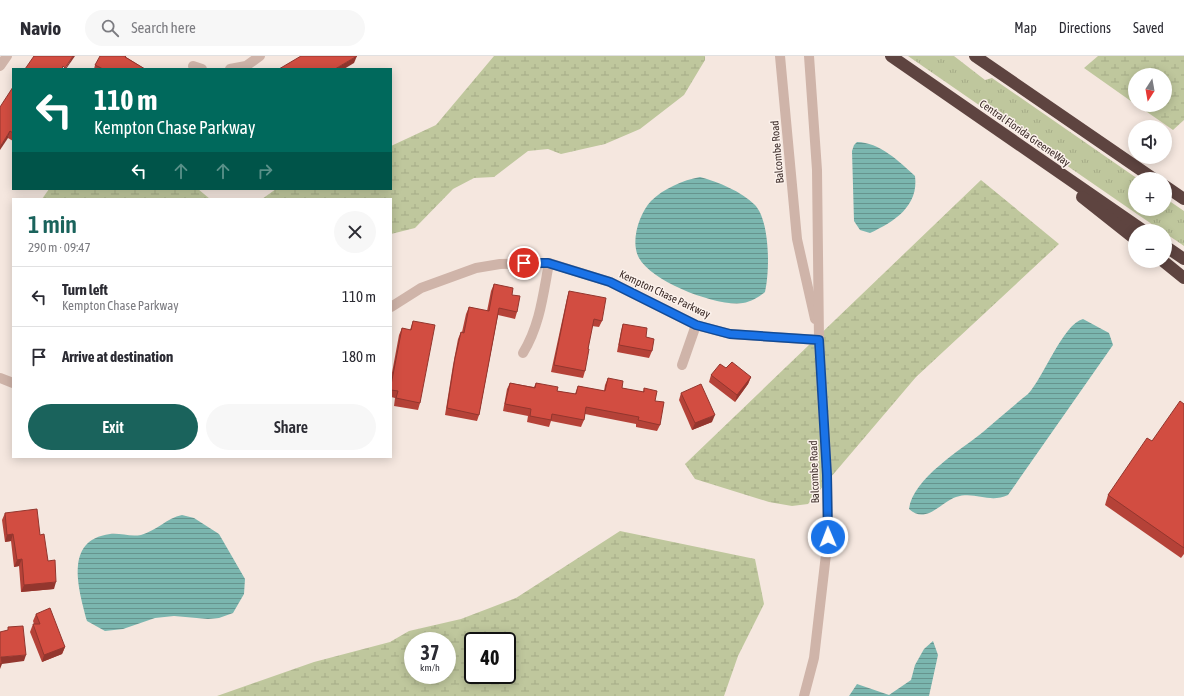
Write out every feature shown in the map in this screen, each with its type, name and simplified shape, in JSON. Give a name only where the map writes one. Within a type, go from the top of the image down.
[{"type":"highway","name":"Central Florida GreeneWay","points":[[890,56],[1134,224]]},
{"type":"highway","points":[[975,56],[1144,172]]},
{"type":"highway","points":[[992,126],[1128,233]]},
{"type":"highway","points":[[1172,191],[1184,199]]},
{"type":"highway","points":[[1172,251],[1184,259]]},
{"type":"highway","points":[[1172,268],[1184,278]]},
{"type":"street","points":[[0,66],[7,56]]},
{"type":"street","points":[[235,68],[246,66],[260,56]]},
{"type":"street","name":"Balcombe Road","points":[[780,56],[797,239],[819,340]]},
{"type":"street","name":"Balcombe Road","points":[[804,696],[814,658],[828,537],[827,475],[819,340],[817,170],[810,56]]},
{"type":"street","points":[[523,353],[533,337],[538,319],[548,263]]},
{"type":"street","name":"Kempton Chase Parkway","points":[[392,306],[422,288],[476,268],[500,264],[548,263],[610,282],[696,325],[730,334],[819,340]]},
{"type":"street","points":[[682,365],[696,325]]},
{"type":"street","points":[[0,378],[12,384]]},
{"type":"green space","points":[[494,56],[705,56],[705,60],[684,95],[640,129],[605,144],[561,154],[548,149],[528,151],[494,177],[474,178],[453,189],[415,228],[392,234],[392,198],[263,198],[275,190],[392,190],[392,146],[436,125]]},
{"type":"green space","points":[[908,56],[954,56],[985,80],[992,78],[1128,172],[1128,208]]},
{"type":"green space","points":[[1098,56],[1184,56],[1184,120],[1173,130],[1172,120],[1159,120],[1147,112],[1172,112],[1172,68],[1128,68],[1128,99],[1084,68]]},
{"type":"green space","points":[[981,180],[1059,244],[916,377],[808,504],[792,506],[769,502],[695,479],[685,464]]},
{"type":"green space","points":[[48,190],[199,190],[209,198],[43,198]]},
{"type":"green space","points":[[1172,203],[1184,211],[1184,246],[1172,238],[1172,224],[1152,224],[1140,216],[1172,216]]},
{"type":"green space","points":[[620,531],[755,559],[764,604],[738,656],[724,696],[217,696],[314,662],[390,642],[404,634],[404,684],[456,684],[456,632],[407,632],[461,619],[516,598]]},
{"type":"water","points":[[857,142],[873,145],[881,149],[896,159],[915,176],[913,196],[903,212],[888,224],[870,233],[860,230],[854,221],[852,151]]},
{"type":"water","points":[[700,177],[722,184],[743,195],[755,205],[760,212],[764,222],[768,247],[767,283],[765,292],[752,300],[743,303],[732,303],[702,297],[686,291],[657,276],[646,267],[636,251],[635,244],[637,228],[643,213],[651,201],[667,189],[687,180]]},
{"type":"water","points":[[1083,319],[1109,333],[1113,345],[1008,495],[995,498],[970,495],[956,497],[933,511],[921,515],[909,509],[912,498],[919,486],[928,476],[1028,394],[1068,330]]},
{"type":"water","points":[[182,515],[194,518],[219,534],[245,579],[244,594],[233,613],[219,618],[208,619],[174,616],[155,618],[123,629],[105,631],[87,621],[78,581],[80,556],[85,546],[95,538],[110,534],[133,536],[141,535],[152,531],[171,519]]},
{"type":"water","points":[[933,641],[938,655],[929,696],[849,696],[857,684],[889,695],[911,680],[915,665],[924,649]]},
{"type":"building","points":[[34,56],[73,56],[65,68],[63,66],[62,68],[26,68]]},
{"type":"building","points":[[100,56],[126,56],[125,57],[143,68],[101,68],[95,65]]},
{"type":"building","points":[[301,56],[357,56],[337,68],[281,68]]},
{"type":"building","points":[[12,89],[12,132],[10,131],[0,147],[0,107]]},
{"type":"building","points":[[494,284],[513,288],[512,295],[520,296],[517,312],[499,308],[479,415],[447,408],[455,358],[461,332],[464,333],[469,307],[489,311]]},
{"type":"building","points":[[569,291],[606,298],[602,321],[594,319],[585,371],[554,365]]},
{"type":"building","points":[[413,321],[435,325],[420,403],[396,398],[398,391],[392,390],[392,380],[402,328],[411,330]]},
{"type":"building","points":[[623,324],[647,328],[646,337],[654,339],[652,351],[619,345]]},
{"type":"building","points":[[732,362],[751,377],[737,395],[711,375],[720,364],[726,368]]},
{"type":"building","points":[[608,378],[623,381],[622,388],[644,392],[644,388],[657,391],[655,401],[664,402],[660,425],[638,420],[639,417],[586,407],[584,420],[552,414],[551,420],[530,416],[531,409],[505,404],[510,383],[535,388],[536,383],[558,387],[557,391],[576,394],[578,386],[605,391]]},
{"type":"building","points":[[701,384],[715,415],[695,423],[681,393]]},
{"type":"building","points":[[1180,401],[1184,404],[1184,548],[1108,495],[1147,438],[1152,441]]},
{"type":"building","points":[[37,509],[40,535],[44,534],[48,561],[55,560],[56,582],[24,585],[22,559],[17,560],[13,534],[7,535],[5,513]]},
{"type":"building","points":[[50,608],[65,647],[44,655],[33,624],[40,624],[36,614]]},
{"type":"building","points":[[23,626],[26,655],[1,657],[2,663],[0,664],[0,632],[8,630],[8,627]]},
{"type":"route","points":[[524,263],[548,263],[610,282],[696,325],[730,334],[819,340],[827,475],[828,537]]}]
